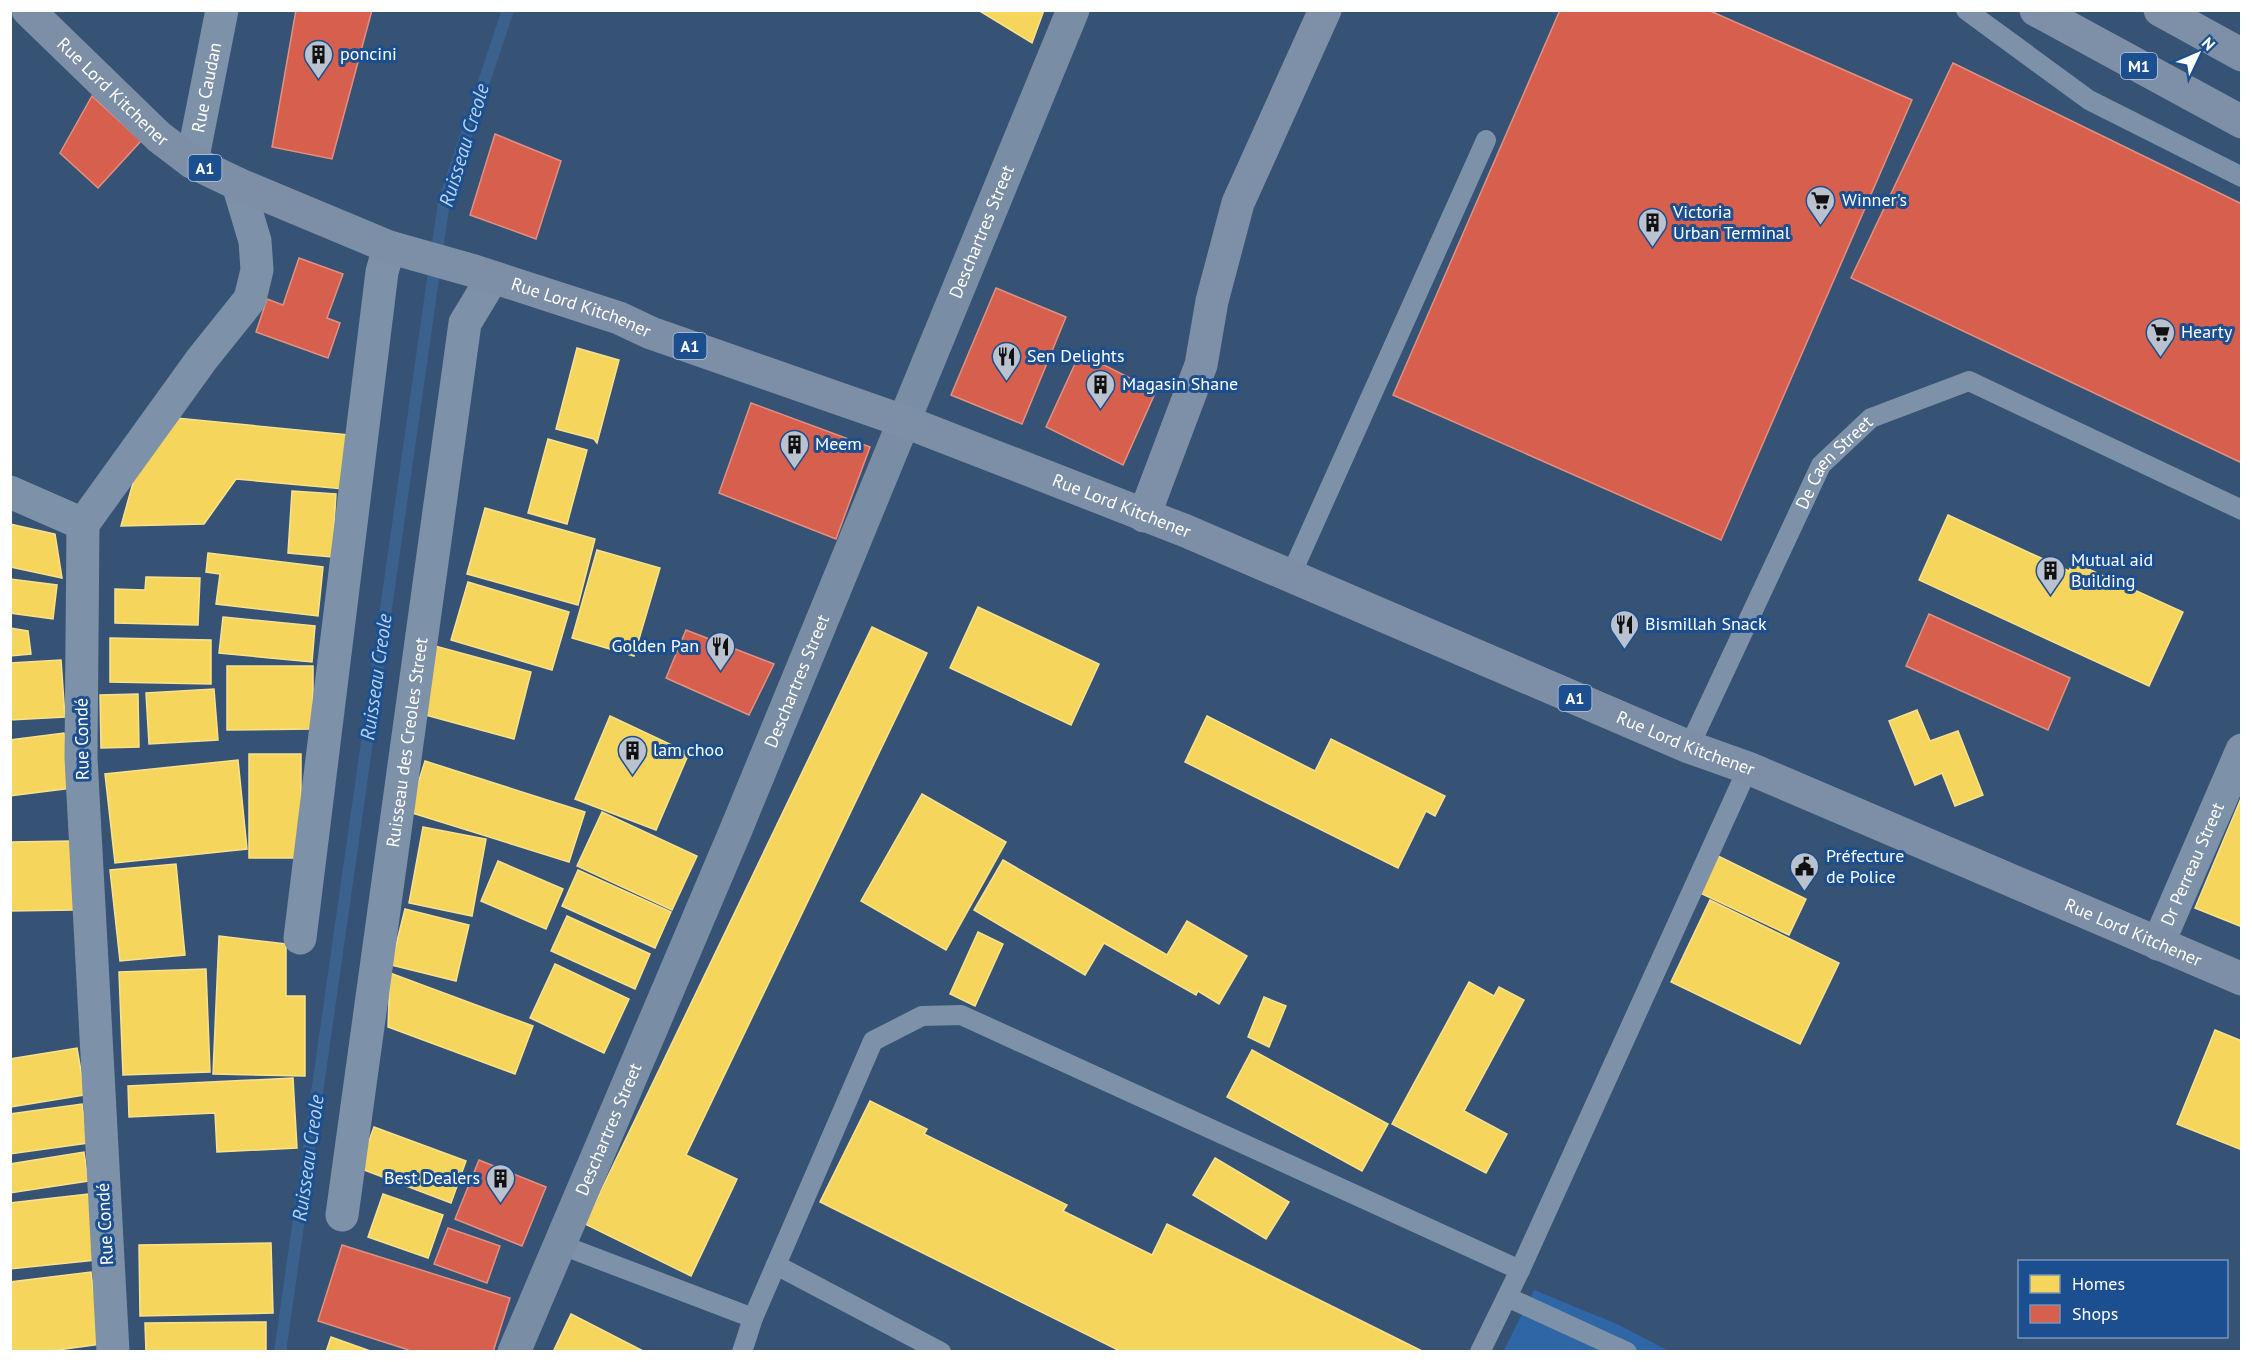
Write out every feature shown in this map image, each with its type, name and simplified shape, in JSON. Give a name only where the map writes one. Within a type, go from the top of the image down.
[{"type":"highway","points":[[1144,516],[1200,365],[1212,301],[1238,202],[1325,10]]},
{"type":"highway","name":"M1","points":[[2036,10],[2241,122]]},
{"type":"highway","points":[[2160,10],[2241,55]]},
{"type":"main road","name":"Rue Lord Kitchener","points":[[28,10],[159,136],[192,162],[238,184],[389,247],[619,318],[651,333],[906,422],[1186,531],[1689,747],[1748,768],[2241,979]]},
{"type":"main road","name":"Deschartres Street","points":[[514,1352],[906,422],[1072,10]]},
{"type":"street","name":"Rue Caudan","points":[[192,162],[222,10]]},
{"type":"street","points":[[10,492],[82,524],[202,359],[250,299],[257,270],[255,241],[238,184]]},
{"type":"street","points":[[300,938],[380,284],[389,247]]},
{"type":"street","name":"Ruisseau des Creoles Street","points":[[342,1215],[465,323],[488,285],[481,274]]},
{"type":"street","name":"Rue Condé","points":[[82,524],[81,758],[112,1352]]},
{"type":"street","name":"Dr Perreau Street","points":[[2158,944],[2241,750]]},
{"type":"lane","points":[[1966,10],[2089,100],[2241,177]]},
{"type":"lane","points":[[1290,577],[1486,140]]},
{"type":"lane","name":"De Caen Street","points":[[1689,747],[1821,465],[1871,418],[1969,381],[2241,510]]},
{"type":"lane","points":[[1480,1352],[1520,1270],[1748,768]]},
{"type":"lane","points":[[742,1352],[753,1318],[873,1041],[922,1016],[961,1015],[1520,1270]]},
{"type":"lane","points":[[560,1244],[753,1318]]},
{"type":"lane","points":[[776,1265],[941,1352]]},
{"type":"lane","points":[[1507,1297],[1627,1352]]},
{"type":"shaded area","points":[[1534,1290],[1617,1324],[1669,1351],[1503,1352]]},
{"type":"building: Homes","points":[[978,10],[1044,10],[1032,43]]},
{"type":"building: Homes","points":[[577,348],[619,360],[597,443],[594,439],[556,429]]},
{"type":"building: Homes","points":[[176,418],[349,435],[344,489],[236,479],[204,524],[121,526],[139,461]]},
{"type":"building: Homes","points":[[548,439],[587,450],[567,524],[528,513]]},
{"type":"building: Homes","points":[[292,491],[336,494],[332,557],[288,553]]},
{"type":"building: Homes","points":[[485,508],[595,539],[578,605],[467,574]]},
{"type":"building: Homes","name":"Mutual aid Building","points":[[1948,515],[2069,571],[2073,562],[2183,612],[2149,686],[1919,580]]},
{"type":"building: Homes","points":[[10,524],[55,534],[62,578],[10,567]]},
{"type":"building: Homes","points":[[597,550],[660,568],[634,656],[572,638]]},
{"type":"building: Homes","points":[[208,553],[323,567],[318,616],[216,604],[220,574],[206,572]]},
{"type":"building: Homes","points":[[146,577],[200,578],[198,625],[115,623],[115,589],[145,590]]},
{"type":"building: Homes","points":[[10,579],[57,585],[53,619],[10,613]]},
{"type":"building: Homes","points":[[468,582],[569,612],[552,670],[451,640]]},
{"type":"building: Homes","points":[[978,607],[1099,664],[1071,725],[950,668]]},
{"type":"building: Homes","points":[[223,617],[315,626],[312,662],[219,653]]},
{"type":"building: Homes","points":[[872,627],[927,653],[686,1155],[737,1179],[691,1276],[585,1224]]},
{"type":"building: Homes","points":[[10,628],[28,631],[31,654],[10,656]]},
{"type":"building: Homes","points":[[110,638],[211,640],[211,684],[110,682]]},
{"type":"building: Homes","points":[[435,646],[531,672],[514,739],[418,713]]},
{"type":"building: Homes","points":[[61,660],[65,717],[10,720],[10,663]]},
{"type":"building: Homes","points":[[227,666],[313,666],[313,729],[227,730]]},
{"type":"building: Homes","points":[[214,689],[218,740],[149,744],[146,693]]},
{"type":"building: Homes","points":[[138,694],[139,747],[101,748],[100,695]]},
{"type":"building: Homes","points":[[1917,710],[1930,741],[1958,731],[1983,795],[1955,806],[1942,773],[1915,785],[1889,721]]},
{"type":"building: Homes","name":"lam choo","points":[[610,716],[689,753],[656,830],[575,799]]},
{"type":"building: Homes","points":[[1207,716],[1315,771],[1331,739],[1445,796],[1435,816],[1426,811],[1398,868],[1185,762]]},
{"type":"building: Homes","points":[[64,733],[72,788],[10,796],[10,740]]},
{"type":"building: Homes","points":[[249,754],[301,754],[301,858],[249,858]]},
{"type":"building: Homes","points":[[238,760],[247,849],[115,863],[105,774]]},
{"type":"building: Homes","points":[[425,761],[585,812],[569,862],[409,812]]},
{"type":"building: Homes","points":[[922,794],[1006,842],[946,950],[861,901]]},
{"type":"building: Homes","points":[[2242,796],[2242,927],[2195,908]]},
{"type":"building: Homes","points":[[602,812],[697,856],[672,910],[577,866]]},
{"type":"building: Homes","points":[[423,827],[486,839],[472,916],[409,903]]},
{"type":"building: Homes","points":[[72,841],[74,910],[10,911],[10,842]]},
{"type":"building: Homes","points":[[1718,856],[1806,899],[1789,935],[1700,893]]},
{"type":"building: Homes","points":[[1003,860],[1167,955],[1187,921],[1247,956],[1219,1004],[1198,991],[1196,995],[1104,943],[1085,975],[974,910]]},
{"type":"building: Homes","points":[[498,861],[563,889],[546,929],[481,901]]},
{"type":"building: Homes","points":[[176,864],[185,955],[120,961],[110,870]]},
{"type":"building: Homes","points":[[578,870],[671,912],[655,948],[562,906]]},
{"type":"building: Homes","points":[[1710,900],[1839,963],[1800,1044],[1671,982]]},
{"type":"building: Homes","points":[[405,909],[469,925],[456,981],[391,965]]},
{"type":"building: Homes","points":[[567,916],[650,954],[635,989],[551,951]]},
{"type":"building: Homes","points":[[978,932],[1003,944],[975,1006],[950,994]]},
{"type":"building: Homes","points":[[219,936],[286,944],[286,996],[305,996],[305,1076],[213,1074]]},
{"type":"building: Homes","points":[[555,964],[629,999],[604,1053],[530,1018]]},
{"type":"building: Homes","points":[[206,969],[210,1072],[123,1075],[119,972]]},
{"type":"building: Homes","points":[[390,973],[533,1026],[515,1074],[388,1027]]},
{"type":"building: Homes","points":[[1469,982],[1494,996],[1499,987],[1524,1000],[1464,1111],[1507,1134],[1486,1173],[1392,1124]]},
{"type":"building: Homes","points":[[1264,997],[1286,1006],[1269,1047],[1248,1037]]},
{"type":"building: Homes","points":[[2215,1030],[2242,1041],[2242,1150],[2177,1124]]},
{"type":"building: Homes","points":[[77,1048],[85,1095],[10,1107],[10,1059]]},
{"type":"building: Homes","points":[[1252,1050],[1388,1124],[1362,1171],[1227,1097]]},
{"type":"building: Homes","points":[[293,1078],[297,1148],[217,1152],[215,1113],[129,1117],[128,1086]]},
{"type":"building: Homes","points":[[870,1101],[927,1129],[924,1134],[1067,1205],[1063,1211],[1152,1255],[1167,1224],[1424,1352],[1122,1352],[820,1202]]},
{"type":"building: Homes","points":[[82,1104],[88,1143],[10,1154],[10,1114]]},
{"type":"building: Homes","points":[[374,1127],[466,1161],[451,1203],[359,1168]]},
{"type":"building: Homes","points":[[84,1152],[88,1181],[10,1193],[10,1164]]},
{"type":"building: Homes","points":[[1215,1158],[1289,1202],[1266,1239],[1193,1195]]},
{"type":"building: Homes","points":[[88,1194],[96,1260],[10,1269],[10,1203]]},
{"type":"building: Homes","points":[[383,1194],[443,1215],[428,1258],[368,1237]]},
{"type":"building: Homes","points":[[271,1243],[273,1313],[140,1316],[139,1245]]},
{"type":"building: Homes","points":[[91,1272],[101,1344],[43,1352],[10,1352],[10,1282]]},
{"type":"building: Homes","points":[[571,1314],[645,1352],[553,1352]]},
{"type":"building: Homes","points":[[266,1322],[266,1352],[146,1352],[145,1323]]},
{"type":"building: Homes","points":[[331,1337],[373,1352],[326,1352]]},
{"type":"building: Shops","name":"poncini","points":[[296,10],[372,10],[332,159],[272,147]]},
{"type":"building: Shops","name":"Victoria Urban Terminal","points":[[1560,10],[1708,10],[1912,100],[1721,540],[1393,395]]},
{"type":"building: Shops","points":[[1953,63],[2242,204],[2242,463],[1851,278]]},
{"type":"building: Shops","points":[[92,96],[141,141],[98,188],[60,153]]},
{"type":"building: Shops","points":[[495,134],[561,161],[536,239],[470,215]]},
{"type":"building: Shops","points":[[299,258],[343,274],[327,318],[340,323],[328,358],[256,332],[267,299],[283,305]]},
{"type":"building: Shops","points":[[996,288],[1066,317],[1022,424],[951,395]]},
{"type":"building: Shops","name":"Magasin Shane","points":[[1080,353],[1156,391],[1123,465],[1046,427]]},
{"type":"building: Shops","name":"Meem","points":[[751,403],[870,447],[836,539],[719,493]]},
{"type":"building: Shops","points":[[1929,614],[2070,678],[2048,730],[1906,666]]},
{"type":"building: Shops","name":"Golden Pan","points":[[686,630],[774,664],[749,715],[666,678]]},
{"type":"building: Shops","name":"Best Dealers","points":[[479,1160],[546,1187],[522,1246],[455,1219]]},
{"type":"building: Shops","points":[[448,1228],[500,1246],[487,1283],[434,1264]]},
{"type":"building: Shops","points":[[342,1245],[510,1298],[493,1352],[415,1352],[318,1321]]},
{"type":"waterway","name":"Ruisseau Creole","points":[[280,1352],[444,202],[508,10]]},
{"type":"place","name":"poncini","points":[[319,80]]},
{"type":"place","name":"Winner's","points":[[1821,226]]},
{"type":"place","name":"Victoria Urban Terminal","points":[[1652,248]]},
{"type":"place","name":"Hearty","points":[[2160,358]]},
{"type":"place","name":"Sen Delights","points":[[1006,382]]},
{"type":"place","name":"Magasin Shane","points":[[1101,410]]},
{"type":"place","name":"Meem","points":[[794,470]]},
{"type":"place","name":"Mutual aid Building","points":[[2050,596]]},
{"type":"place","name":"Bismillah Snack","points":[[1624,650]]},
{"type":"place","name":"Golden Pan","points":[[720,672]]},
{"type":"place","name":"lam choo","points":[[632,776]]},
{"type":"place","name":"Préfecture de Police","points":[[1805,892]]},
{"type":"place","name":"Best Dealers","points":[[501,1204]]}]
